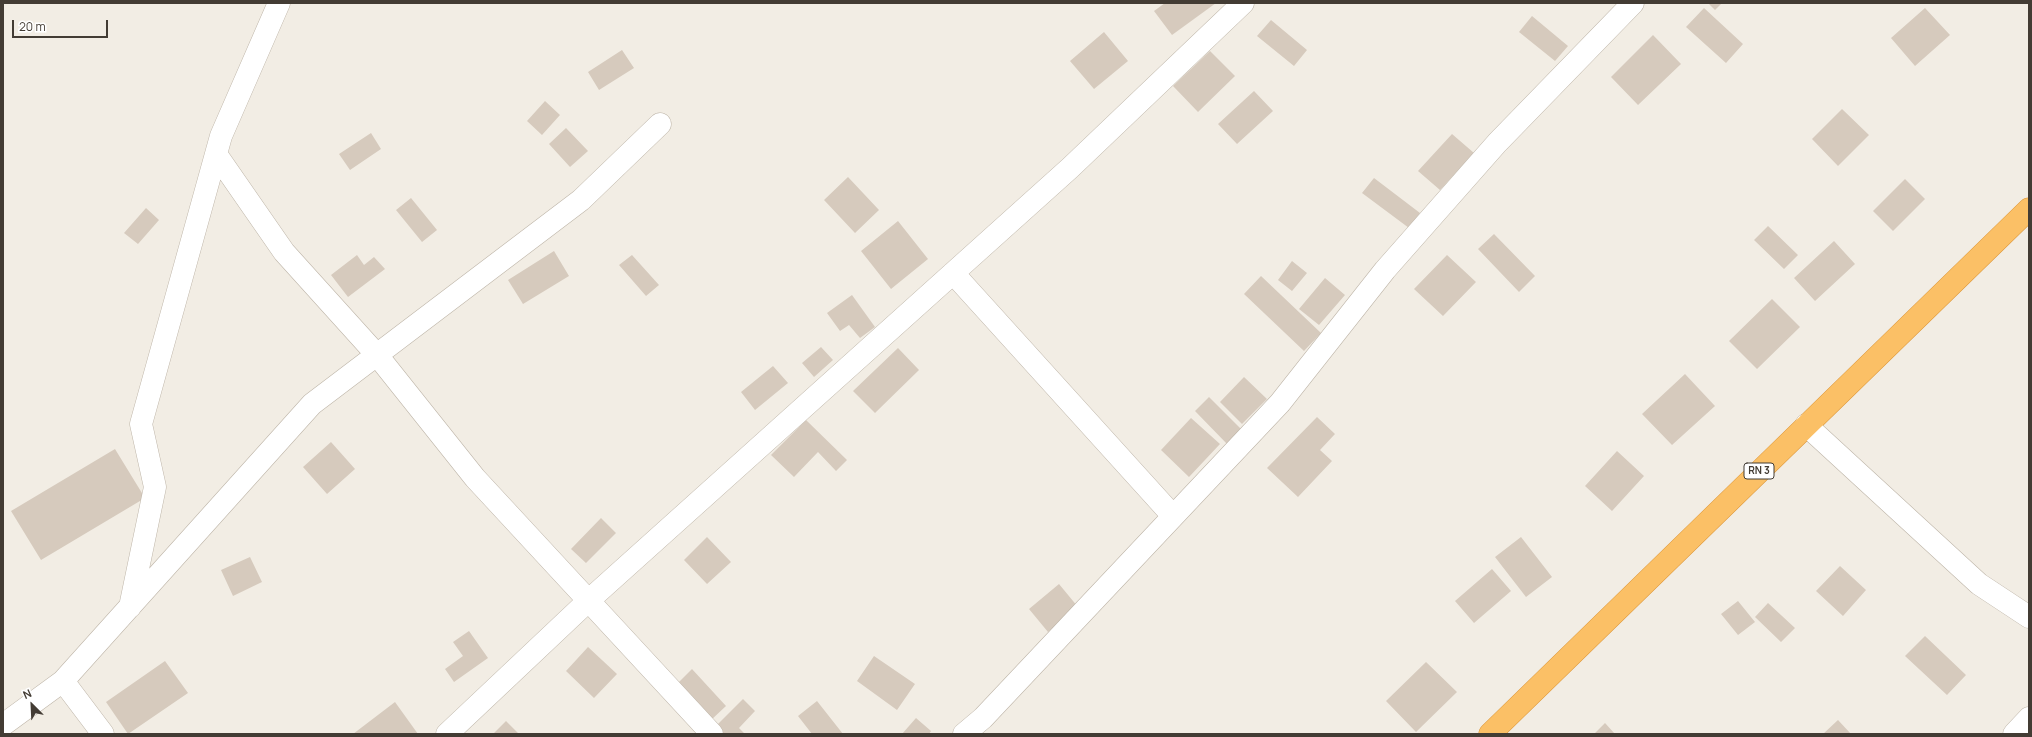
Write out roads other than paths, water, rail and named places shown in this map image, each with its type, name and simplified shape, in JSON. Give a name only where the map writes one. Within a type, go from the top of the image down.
[{"type":"highway","name":"RN 3","points":[[1490,734],[2029,209]]},
{"type":"street","points":[[129,608],[155,487],[141,424],[221,136],[279,3]]},
{"type":"street","points":[[447,734],[588,601],[1070,168],[1243,3]]},
{"type":"street","points":[[964,734],[983,718],[1280,402],[1385,270],[1497,143],[1633,3]]},
{"type":"street","points":[[3,725],[63,681],[312,404],[581,200],[660,124]]},
{"type":"street","points":[[216,154],[284,252],[377,355],[475,478],[712,734]]},
{"type":"street","points":[[953,274],[1173,516]]},
{"type":"street","points":[[1806,425],[1979,584],[2029,617]]},
{"type":"street","points":[[63,681],[103,734]]},
{"type":"street","points":[[2014,734],[2029,718]]}]
